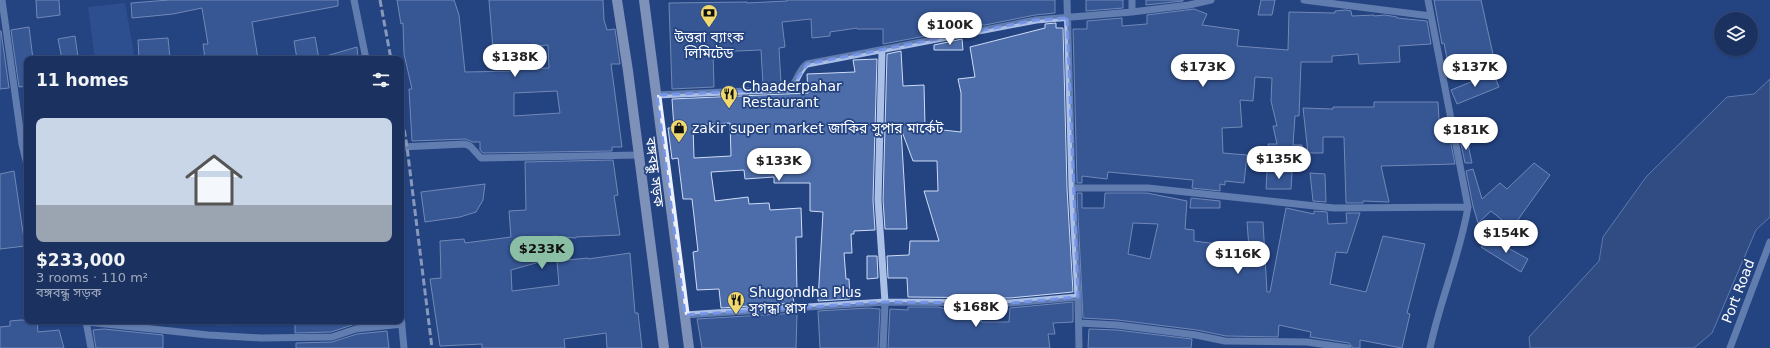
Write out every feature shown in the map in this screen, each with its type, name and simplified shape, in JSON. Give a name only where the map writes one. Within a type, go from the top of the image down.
[{"type":"main road","name":"বঙ্গবন্ধু সড়ক","points":[[617,0],[664,348]]},
{"type":"main road","name":"বঙ্গবন্ধু সড়ক","points":[[644,0],[689,348]]},
{"type":"street","points":[[2,0],[24,152]]},
{"type":"street","points":[[354,0],[365,56]]},
{"type":"street","points":[[1067,0],[1072,188],[1078,297],[1079,348]]},
{"type":"street","points":[[1132,0],[1132,12]]},
{"type":"street","points":[[657,95],[790,89],[795,84],[796,79],[804,66],[807,64],[882,51],[1036,20],[1132,12],[1189,5],[1211,0]]},
{"type":"street","points":[[1304,0],[1431,16]]},
{"type":"street","points":[[1428,0],[1468,207],[1465,224],[1435,324],[1430,348]]},
{"type":"street","points":[[882,51],[878,200],[884,302],[883,348]]},
{"type":"street","points":[[404,147],[465,144],[470,146],[481,158],[639,155]]},
{"type":"street","points":[[1072,188],[1148,188],[1334,208],[1468,207]]},
{"type":"street","name":"Port Road","points":[[1730,348],[1770,242]]},
{"type":"street","points":[[685,315],[884,302],[1010,303],[1078,297]]},
{"type":"street","points":[[86,324],[91,348]]},
{"type":"street","points":[[105,324],[208,335],[261,338],[332,337],[356,329],[384,324]]},
{"type":"street","points":[[401,324],[404,348]]},
{"type":"street","points":[[1079,324],[1117,325],[1196,335],[1225,342],[1307,342],[1348,348]]},
{"type":"highlighted area","points":[[1067,18],[1078,297],[1010,303],[885,302],[685,315],[657,95],[790,89],[807,64],[1036,20]]},
{"type":"shaded area","points":[[125,3],[134,56],[95,56],[88,7]]},
{"type":"shaded area","points":[[1770,79],[1770,217],[1756,230],[1712,333],[1694,348],[1530,348],[1529,337],[1599,261],[1603,237],[1646,177],[1727,97],[1754,94]]},
{"type":"shaded area","points":[[216,324],[259,324],[216,326]]},
{"type":"building","points":[[36,0],[59,0],[60,15],[37,18]]},
{"type":"building","points":[[169,0],[338,0],[338,6],[252,22],[258,56],[205,56],[203,44],[208,44],[202,8],[173,14],[132,18],[131,3]]},
{"type":"building","points":[[397,0],[454,0],[459,15],[465,72],[517,71],[517,69],[549,68],[548,45],[493,49],[489,0],[603,0],[604,20],[607,30],[615,29],[620,64],[611,64],[622,147],[612,147],[612,151],[483,153],[480,150],[480,142],[473,142],[465,139],[412,141],[409,89],[412,89],[404,54],[403,23],[401,24]],"holes":[[[557,91],[560,113],[514,116],[514,93]]]},
{"type":"building","points":[[787,0],[1055,0],[1055,13],[1035,15],[985,25],[962,25],[962,29],[883,44],[883,29],[857,28],[830,32],[830,36],[812,38],[811,19],[782,22],[785,47],[779,48],[781,84],[763,85],[761,50],[713,52],[714,87],[672,89],[669,3],[747,3]]},
{"type":"building","points":[[1086,0],[1123,0],[1123,8],[1086,11]]},
{"type":"building","points":[[1146,0],[1183,0],[1183,1],[1146,5]]},
{"type":"building","points":[[1261,0],[1275,0],[1272,15],[1258,15]]},
{"type":"building","points":[[1434,0],[1481,0],[1494,59],[1449,69],[1444,43],[1442,44]]},
{"type":"building","points":[[1194,9],[1207,14],[1202,25],[1239,30],[1237,46],[1288,50],[1289,12],[1335,13],[1335,11],[1346,10],[1351,11],[1352,16],[1385,15],[1397,18],[1427,21],[1431,44],[1399,46],[1400,62],[1359,64],[1358,54],[1332,56],[1332,62],[1301,62],[1299,116],[1295,116],[1293,145],[1302,145],[1302,153],[1271,155],[1268,144],[1277,144],[1273,126],[1277,126],[1271,101],[1272,78],[1255,77],[1253,101],[1240,100],[1242,127],[1222,128],[1223,153],[1247,155],[1244,183],[1225,181],[1225,185],[1220,184],[1220,191],[1192,188],[1193,180],[1108,172],[1107,179],[1082,176],[1082,183],[1077,183],[1073,29],[1087,29],[1087,21],[1122,18],[1122,26],[1147,24],[1147,15]]},
{"type":"building","points":[[1056,23],[1056,28],[1063,28],[1067,188],[1073,292],[1010,298],[908,297],[907,278],[888,278],[887,256],[909,255],[910,241],[939,241],[924,191],[938,191],[937,161],[913,161],[901,129],[907,229],[885,229],[883,200],[887,54],[901,51],[903,86],[924,85],[925,126],[934,125],[934,129],[961,132],[961,93],[958,79],[975,77],[970,47],[1045,28],[1045,24]]},
{"type":"building","points":[[29,27],[33,56],[24,56],[24,86],[19,87],[11,30]]},
{"type":"building","points":[[0,31],[9,88],[0,89]]},
{"type":"building","points":[[75,36],[78,56],[61,56],[58,39]]},
{"type":"building","points":[[315,37],[318,56],[296,56],[294,41]]},
{"type":"building","points":[[168,38],[170,56],[139,56],[138,40]]},
{"type":"building","points":[[962,39],[963,50],[934,50],[934,45]]},
{"type":"building","points":[[357,47],[358,56],[326,56]]},
{"type":"building","points":[[877,59],[873,200],[875,230],[854,231],[854,234],[851,234],[852,253],[844,253],[846,279],[849,279],[850,299],[818,301],[823,212],[810,211],[810,183],[774,183],[774,177],[745,179],[744,170],[711,172],[715,201],[748,197],[749,204],[769,203],[770,210],[801,208],[802,237],[796,237],[797,291],[792,291],[794,303],[721,308],[719,289],[697,290],[693,252],[698,251],[692,199],[683,199],[678,158],[672,159],[668,128],[674,128],[672,99],[808,93],[807,74],[855,72],[853,60]],"holes":[[[730,123],[731,156],[694,158],[693,125]]]},
{"type":"building","points":[[1493,73],[1499,87],[1457,104],[1451,90]]},
{"type":"building","points":[[1374,102],[1438,102],[1440,138],[1450,139],[1455,164],[1381,166],[1389,202],[1363,201],[1363,203],[1346,203],[1344,137],[1323,137],[1323,153],[1308,153],[1303,108],[1333,109],[1333,107],[1374,107]]},
{"type":"building","points":[[1460,139],[1467,140],[1472,163],[1465,163]]},
{"type":"building","points":[[613,160],[618,195],[614,196],[620,235],[576,238],[553,236],[554,258],[511,270],[512,291],[559,285],[557,261],[588,259],[630,253],[635,313],[638,313],[642,348],[607,348],[606,333],[564,339],[565,348],[482,348],[482,344],[440,346],[430,279],[441,278],[440,241],[464,239],[465,243],[511,237],[509,211],[526,210],[525,162]]},
{"type":"building","points":[[1534,163],[1550,175],[1512,228],[1491,211],[1478,223],[1466,171],[1473,169],[1482,199],[1500,183],[1507,189]]},
{"type":"building","points":[[14,171],[24,246],[0,249],[0,174]]},
{"type":"building","points":[[1267,171],[1292,172],[1291,189],[1266,189]]},
{"type":"building","points":[[1310,173],[1325,174],[1326,202],[1313,201]]},
{"type":"building","points":[[485,184],[483,200],[476,212],[460,217],[425,222],[421,192]]},
{"type":"building","points":[[1077,193],[1082,193],[1082,208],[1104,208],[1105,193],[1147,193],[1187,201],[1185,229],[1194,230],[1194,241],[1249,248],[1247,222],[1263,222],[1267,292],[1270,292],[1286,208],[1314,214],[1314,211],[1327,212],[1328,224],[1347,223],[1346,213],[1360,213],[1347,253],[1336,252],[1330,284],[1366,292],[1383,236],[1425,244],[1407,313],[1410,314],[1402,348],[1360,340],[1360,348],[1353,348],[1349,343],[1310,337],[1311,332],[1279,325],[1278,337],[1226,336],[1197,330],[1118,320],[1083,318]],"holes":[[[1133,223],[1158,224],[1150,259],[1128,254]]]},
{"type":"building","points":[[1191,198],[1220,201],[1220,208],[1190,208]]},
{"type":"building","points":[[1490,238],[1528,259],[1521,272],[1481,247]]},
{"type":"building","points":[[867,256],[877,256],[878,278],[867,279]]},
{"type":"building","points":[[1073,302],[1073,322],[1053,323],[1055,334],[1048,334],[1050,348],[888,348],[890,309],[908,310],[908,307],[938,307],[982,318],[981,322],[1009,322],[1010,308]]},
{"type":"building","points":[[869,308],[880,309],[878,348],[820,348],[818,311]]},
{"type":"building","points":[[797,313],[796,348],[702,348],[697,319]]},
{"type":"building","points":[[24,320],[24,324],[37,324],[38,332],[59,330],[64,348],[0,348],[0,327],[10,326],[10,321]]},
{"type":"building","points":[[295,324],[355,324],[331,332],[295,333]]},
{"type":"building","points":[[104,329],[163,335],[163,348],[96,348],[93,330]]},
{"type":"building","points":[[1089,329],[1117,330],[1192,339],[1191,348],[1088,348]]},
{"type":"building","points":[[387,331],[389,348],[296,348],[296,343],[332,342],[357,334]]},
{"type":"railway","points":[[380,0],[390,56]]},
{"type":"railway","points":[[404,128],[432,348]]},
{"type":"place","name":"উত্তরা ব্যাংক লিমিটেড","points":[[709,28]]},
{"type":"place","name":"Chaaderpahar Restaurant","points":[[729,109]]},
{"type":"place","name":"zakir super market জাকির সুপার মার্কেট","points":[[679,143]]},
{"type":"place","name":"Shugondha Plus সুগন্ধা প্লাস","points":[[736,315]]}]
